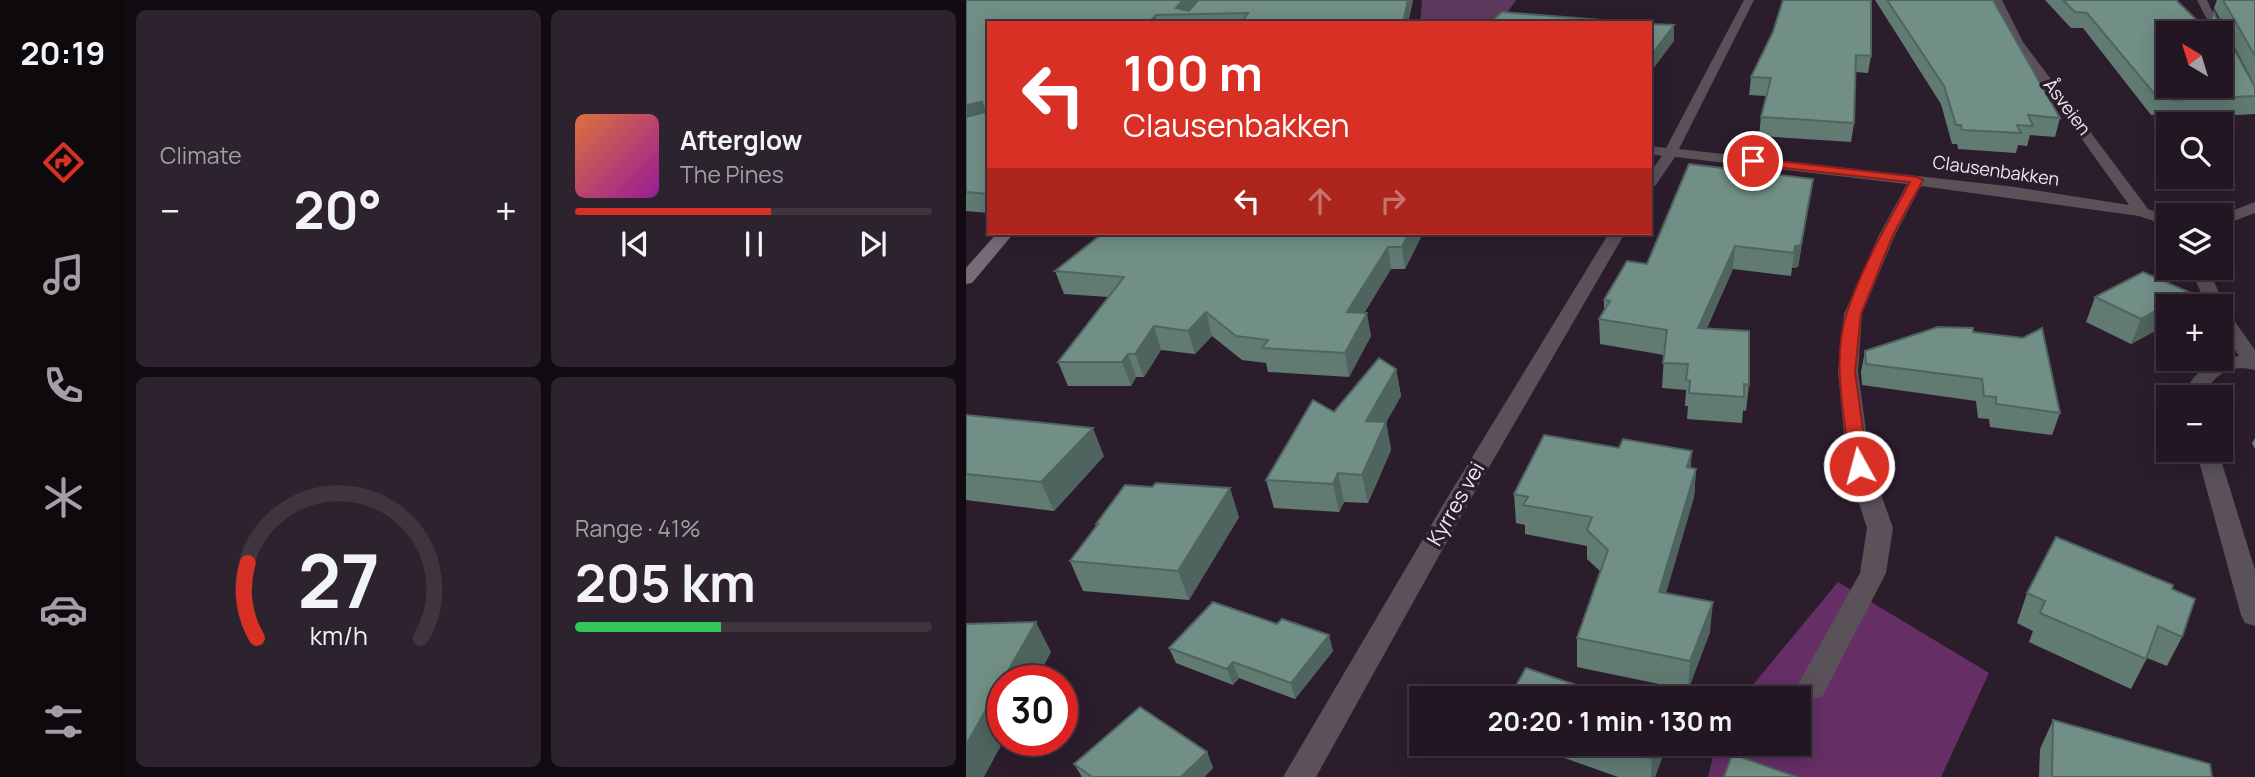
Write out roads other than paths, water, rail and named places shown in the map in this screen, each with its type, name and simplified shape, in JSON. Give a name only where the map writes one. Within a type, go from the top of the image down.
[{"type":"main road","points":[[966,279],[1004,235]]},
{"type":"street","points":[[1652,180],[1671,152],[1749,0]]},
{"type":"street","name":"Åsveien","points":[[1997,0],[2018,43],[2142,212]]},
{"type":"street","points":[[2202,0],[2213,21]]},
{"type":"street","name":"Clausenbakken","points":[[1652,150],[1917,180],[2142,212],[2156,217]]},
{"type":"street","points":[[1811,688],[1873,573],[1880,528],[1859,466],[1848,372],[1853,314],[1887,235],[1917,180]]},
{"type":"street","points":[[2233,216],[2255,207]]},
{"type":"street","name":"Kyrres vei","points":[[1299,777],[1458,500],[1616,235]]},
{"type":"street","points":[[2233,333],[2253,362]]},
{"type":"street","points":[[2198,385],[2202,375],[2227,363],[2253,362]]},
{"type":"street","points":[[2210,462],[2255,615]]}]
